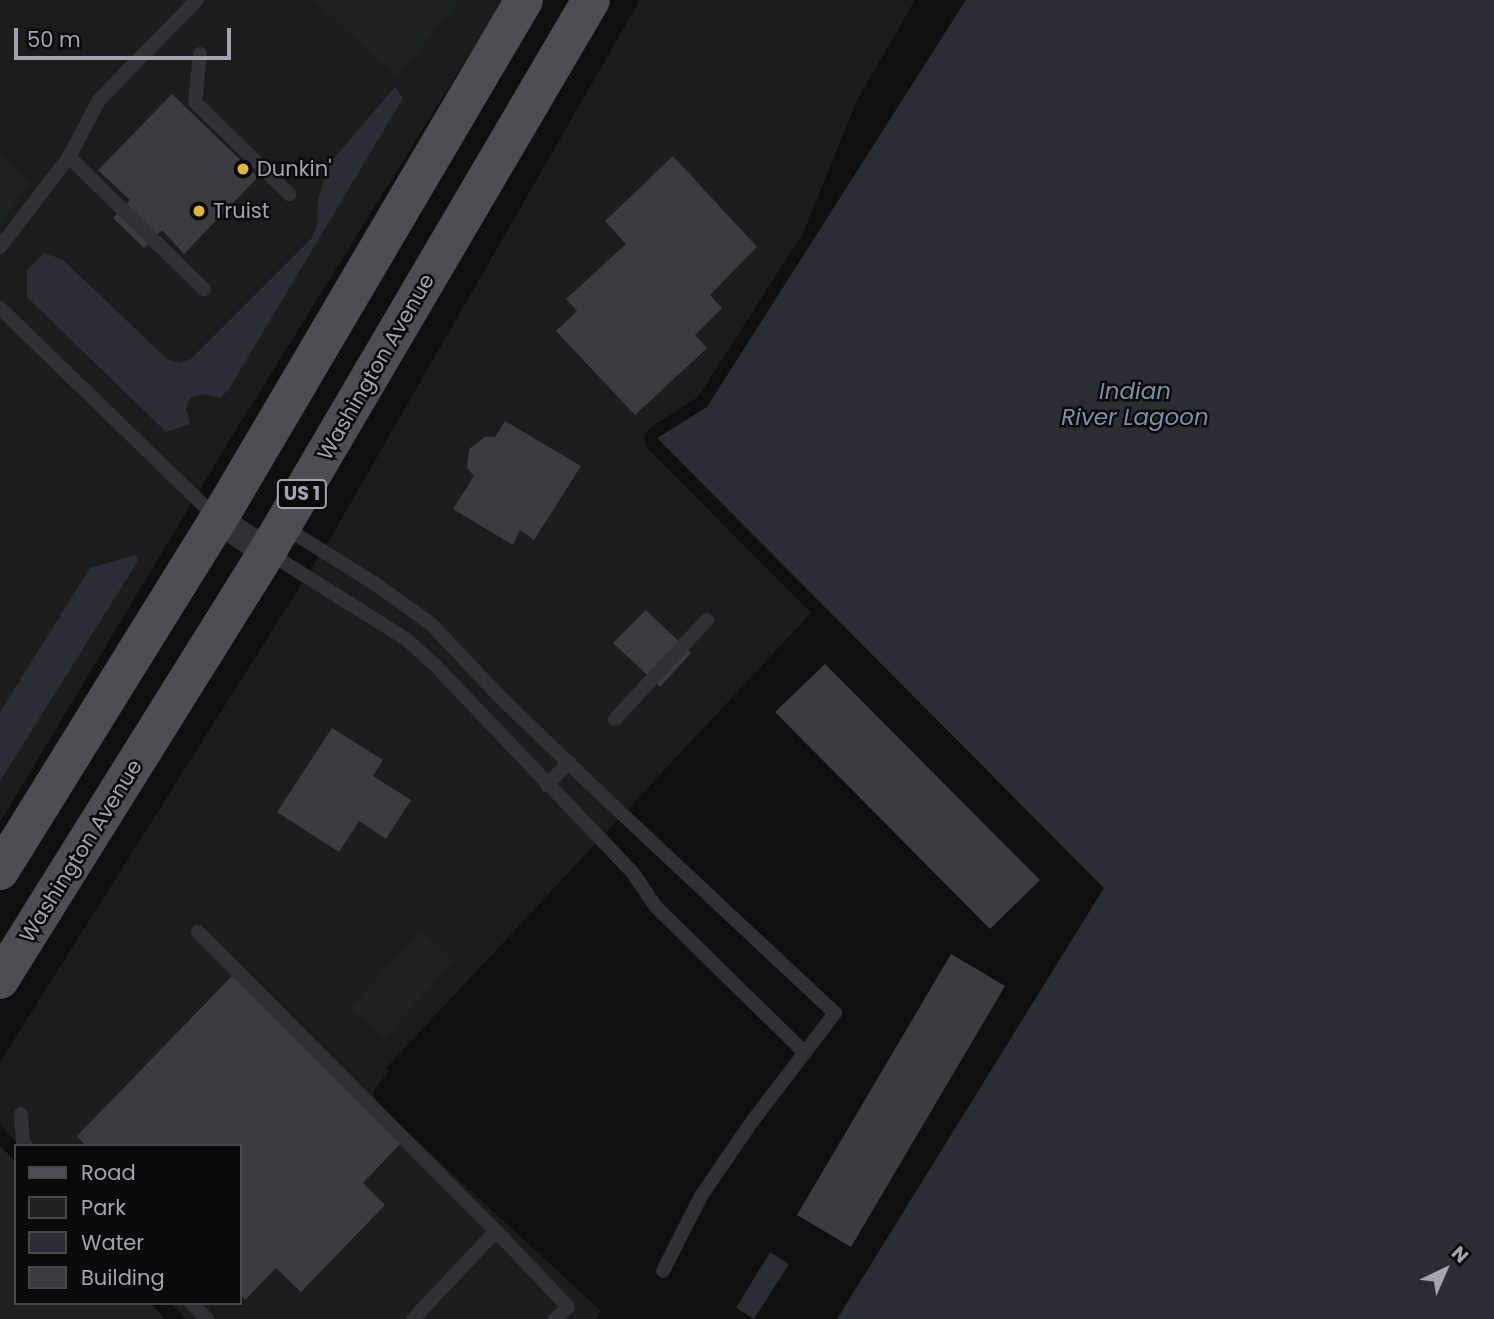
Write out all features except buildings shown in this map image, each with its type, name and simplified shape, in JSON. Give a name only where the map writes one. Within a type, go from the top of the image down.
[{"type":"main road","name":"Washington Avenue","points":[[0,980],[275,539],[592,0]]},
{"type":"main road","name":"US 1","points":[[0,871],[218,520],[518,2]]},
{"type":"street","points":[[218,520],[275,539]]},
{"type":"lane","points":[[0,247],[69,157],[99,100],[197,0]]},
{"type":"lane","points":[[200,54],[195,102],[289,194]]},
{"type":"lane","points":[[69,157],[204,289]]},
{"type":"lane","points":[[0,308],[218,520]]},
{"type":"lane","points":[[275,539],[374,583],[431,624],[499,696],[835,1013],[751,1123],[701,1196],[663,1271]]},
{"type":"lane","points":[[275,539],[406,639],[434,664],[633,873],[655,906],[805,1053]]},
{"type":"lane","points":[[615,719],[707,620]]},
{"type":"lane","points":[[482,716],[499,696]]},
{"type":"lane","points":[[547,785],[569,762]]},
{"type":"lane","points":[[198,932],[496,1231],[568,1307],[555,1319]]},
{"type":"lane","points":[[21,1114],[26,1144]]},
{"type":"lane","points":[[413,1319],[496,1231]]},
{"type":"lane","points":[[193,1305],[207,1319]]},
{"type":"shaded area","points":[[0,0],[503,0],[226,446],[0,822]]},
{"type":"shaded area","points":[[640,0],[915,0],[857,100],[803,233],[698,397],[651,427],[644,437],[647,448],[811,613],[386,1068],[389,1071],[373,1091],[376,1103],[601,1311],[596,1319],[185,1319],[172,1305],[242,1305],[242,1144],[18,1144],[0,1125],[0,1062],[330,539]]},
{"type":"green space","points":[[314,0],[459,0],[397,77]]},
{"type":"green space","points":[[0,153],[31,183],[0,222]]},
{"type":"green space","points":[[420,930],[454,961],[385,1038],[350,1008]]},
{"type":"green space","points":[[0,1146],[14,1160],[14,1305],[152,1305],[165,1319],[0,1319]]},
{"type":"water","name":"Indian River Lagoon","points":[[966,0],[1494,0],[1494,1319],[837,1319],[1104,888],[657,438],[707,407]]},
{"type":"water","points":[[395,87],[403,98],[229,389],[220,398],[202,394],[190,398],[186,408],[190,424],[166,432],[27,297],[27,270],[45,253],[63,260],[167,359],[180,363],[191,359],[312,238],[317,226],[318,199],[330,163]]},
{"type":"water","points":[[136,555],[138,561],[0,781],[0,712],[90,568]]},
{"type":"water","points":[[770,1252],[789,1264],[754,1319],[736,1308]]},
{"type":"place","name":"Dunkin'","points":[[243,169]]},
{"type":"place","name":"Truist","points":[[199,211]]}]
